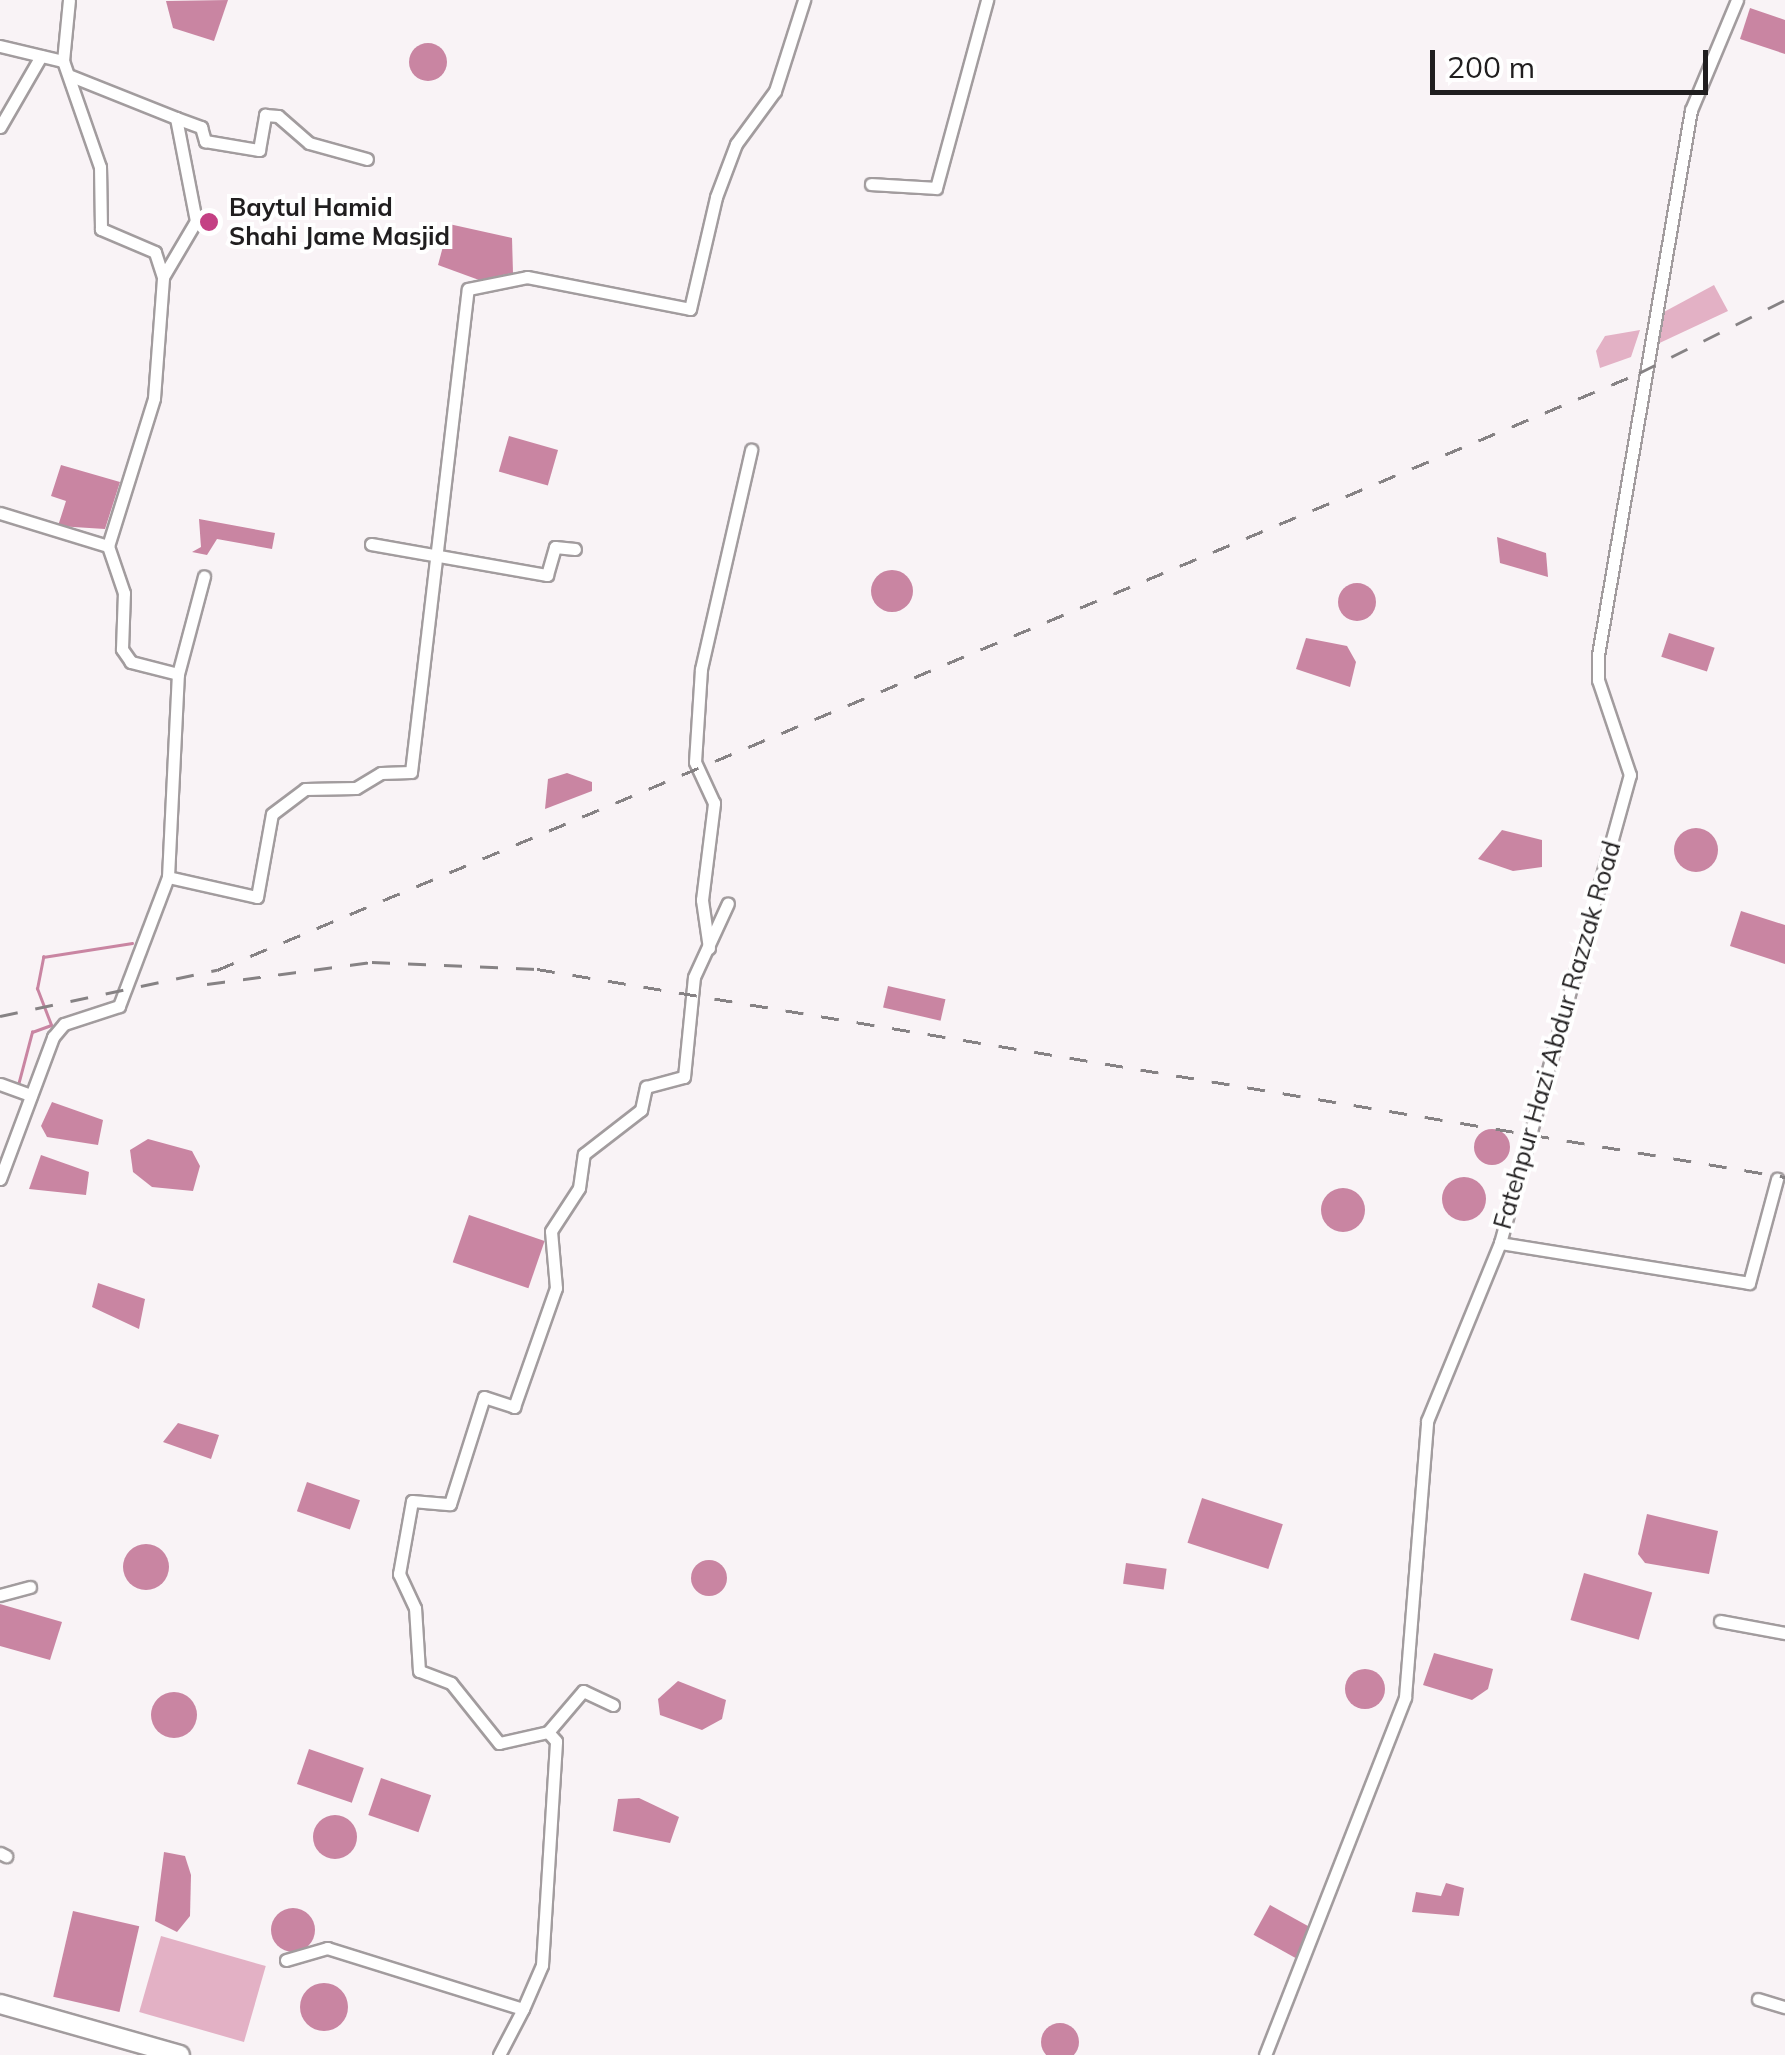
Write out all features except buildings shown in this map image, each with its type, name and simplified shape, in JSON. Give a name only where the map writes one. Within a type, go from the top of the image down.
[{"type":"highway","points":[[0,2004],[180,2055]]},
{"type":"highway","points":[[0,2016],[153,2055]]},
{"type":"street","points":[[70,0],[63,62],[100,167],[100,229],[155,252],[163,277],[154,398],[108,546],[124,593],[122,648],[131,662],[178,674]]},
{"type":"street","points":[[168,877],[256,897],[272,814],[305,788],[356,788],[381,773],[411,772],[468,290],[527,277],[690,308],[716,197],[736,144],[774,91],[804,0]]},
{"type":"street","points":[[870,184],[936,188],[987,0]]},
{"type":"street","name":"Fatehpur Hazi Abdur Razzak Road","points":[[1265,2055],[1405,1697],[1427,1421],[1500,1243],[1630,775],[1598,680],[1598,655],[1622,548],[1631,420],[1691,110],[1738,0]]},
{"type":"street","points":[[0,46],[63,62]]},
{"type":"street","points":[[0,127],[42,56]]},
{"type":"street","points":[[71,76],[201,127],[205,141],[259,150],[265,115],[278,116],[309,142],[366,159]]},
{"type":"street","points":[[163,277],[196,221],[176,118]]},
{"type":"street","points":[[709,952],[702,900],[714,803],[695,762],[701,668],[751,450]]},
{"type":"street","points":[[0,513],[108,546]]},
{"type":"street","points":[[371,544],[438,552],[547,576],[555,547],[575,549]]},
{"type":"street","points":[[0,1180],[31,1095],[64,1024],[119,1006],[168,877],[178,674],[204,576]]},
{"type":"street","points":[[613,1705],[583,1692],[548,1732],[500,1744],[452,1684],[419,1671],[415,1608],[399,1574],[412,1501],[450,1504],[484,1397],[514,1407],[556,1288],[551,1231],[579,1188],[584,1154],[642,1110],[646,1087],[684,1076],[694,977],[709,952],[728,903]]},
{"type":"street","points":[[0,1084],[31,1095]]},
{"type":"street","points":[[1500,1243],[1749,1284],[1777,1178]]},
{"type":"street","points":[[0,1595],[30,1587]]},
{"type":"street","points":[[1720,1620],[1785,1632]]},
{"type":"street","points":[[499,2055],[542,1965],[556,1741],[548,1732]]},
{"type":"street","points":[[286,1960],[327,1948],[523,2009]]},
{"type":"street","points":[[1758,1999],[1785,2007]]},
{"type":"shaded area","points":[[228,0],[214,41],[173,28],[166,1]]},
{"type":"shaded area","points":[[1750,8],[1785,20],[1785,54],[1740,39]]},
{"type":"shaded area","points":[[428,43],[442,48],[447,62],[442,76],[428,81],[414,76],[409,62],[414,48]]},
{"type":"shaded area","points":[[449,224],[512,238],[513,273],[479,280],[438,265]]},
{"type":"shaded area","points":[[1714,285],[1728,311],[1651,347],[1662,313]]},
{"type":"shaded area","points":[[1640,330],[1631,357],[1600,368],[1596,351],[1605,336]]},
{"type":"shaded area","points":[[509,436],[558,450],[548,486],[499,472]]},
{"type":"shaded area","points":[[61,465],[120,482],[105,529],[58,526],[66,501],[51,496]]},
{"type":"shaded area","points":[[199,519],[275,533],[272,549],[217,539],[207,555],[192,552],[201,547]]},
{"type":"shaded area","points":[[1497,537],[1546,553],[1548,577],[1500,563]]},
{"type":"shaded area","points":[[892,570],[907,576],[913,591],[907,606],[892,612],[877,606],[871,591],[877,576]]},
{"type":"shaded area","points":[[1357,583],[1371,588],[1376,602],[1371,616],[1357,621],[1343,616],[1338,602],[1343,588]]},
{"type":"shaded area","points":[[1669,633],[1715,648],[1707,672],[1661,657]]},
{"type":"shaded area","points":[[1306,638],[1347,646],[1356,662],[1350,687],[1296,669]]},
{"type":"shaded area","points":[[567,773],[592,782],[592,791],[545,809],[548,779]]},
{"type":"shaded area","points":[[1696,828],[1711,835],[1718,850],[1711,865],[1696,872],[1681,865],[1674,850],[1681,835]]},
{"type":"shaded area","points":[[1502,830],[1542,840],[1542,867],[1513,871],[1478,859]]},
{"type":"shaded area","points":[[1741,911],[1785,925],[1785,964],[1730,946]]},
{"type":"shaded area","points":[[888,986],[945,999],[941,1021],[883,1007]]},
{"type":"shaded area","points":[[52,1102],[103,1120],[98,1145],[47,1137],[41,1126]]},
{"type":"shaded area","points":[[1492,1129],[1505,1134],[1510,1147],[1505,1160],[1492,1165],[1479,1160],[1474,1147],[1479,1134]]},
{"type":"shaded area","points":[[148,1139],[192,1151],[200,1166],[193,1191],[152,1187],[133,1172],[130,1150]]},
{"type":"shaded area","points":[[41,1155],[89,1172],[86,1195],[29,1189]]},
{"type":"shaded area","points":[[1464,1177],[1480,1183],[1486,1199],[1480,1215],[1464,1221],[1448,1215],[1442,1199],[1448,1183]]},
{"type":"shaded area","points":[[1343,1188],[1358,1195],[1365,1210],[1358,1225],[1343,1232],[1328,1225],[1321,1210],[1328,1195]]},
{"type":"shaded area","points":[[469,1215],[545,1241],[528,1288],[453,1262]]},
{"type":"shaded area","points":[[98,1283],[145,1299],[139,1329],[92,1307]]},
{"type":"shaded area","points":[[178,1423],[219,1435],[211,1459],[163,1442]]},
{"type":"shaded area","points":[[307,1482],[360,1500],[350,1530],[297,1511]]},
{"type":"shaded area","points":[[1202,1498],[1283,1524],[1268,1569],[1187,1543]]},
{"type":"shaded area","points":[[1647,1514],[1718,1531],[1709,1574],[1645,1563],[1638,1554]]},
{"type":"shaded area","points":[[146,1544],[162,1551],[169,1567],[162,1583],[146,1590],[130,1583],[123,1567],[130,1551]]},
{"type":"shaded area","points":[[709,1560],[722,1565],[727,1578],[722,1591],[709,1596],[696,1591],[691,1578],[696,1565]]},
{"type":"shaded area","points":[[1126,1563],[1167,1569],[1164,1590],[1123,1584]]},
{"type":"shaded area","points":[[1584,1573],[1652,1593],[1639,1640],[1570,1620]]},
{"type":"shaded area","points":[[0,1604],[62,1622],[50,1660],[0,1646]]},
{"type":"shaded area","points":[[1434,1653],[1493,1669],[1488,1689],[1472,1700],[1423,1685]]},
{"type":"shaded area","points":[[1365,1669],[1379,1675],[1385,1689],[1379,1703],[1365,1709],[1351,1703],[1345,1689],[1351,1675]]},
{"type":"shaded area","points":[[678,1681],[726,1700],[722,1719],[702,1730],[660,1715],[658,1699]]},
{"type":"shaded area","points":[[174,1692],[190,1699],[197,1715],[190,1731],[174,1738],[158,1731],[151,1715],[158,1699]]},
{"type":"shaded area","points":[[309,1749],[364,1768],[352,1803],[297,1784]]},
{"type":"shaded area","points":[[381,1778],[431,1795],[418,1832],[368,1815]]},
{"type":"shaded area","points":[[639,1798],[679,1817],[670,1843],[613,1831],[618,1799]]},
{"type":"shaded area","points":[[335,1815],[350,1822],[357,1837],[350,1852],[335,1859],[320,1852],[313,1837],[320,1822]]},
{"type":"shaded area","points":[[164,1852],[185,1856],[191,1875],[190,1916],[177,1932],[155,1921]]},
{"type":"shaded area","points":[[1446,1883],[1464,1888],[1459,1916],[1412,1912],[1416,1892],[1441,1896]]},
{"type":"shaded area","points":[[1270,1905],[1312,1928],[1295,1958],[1254,1935]]},
{"type":"shaded area","points":[[293,1908],[308,1915],[315,1930],[308,1945],[293,1952],[278,1945],[271,1930],[278,1915]]},
{"type":"shaded area","points":[[73,1911],[139,1926],[119,2012],[53,1997]]},
{"type":"shaded area","points":[[161,1936],[266,1966],[244,2042],[139,2012]]},
{"type":"shaded area","points":[[324,1983],[341,1990],[348,2007],[341,2024],[324,2031],[307,2024],[300,2007],[307,1990]]},
{"type":"shaded area","points":[[1060,2023],[1074,2028],[1079,2042],[1074,2056],[1060,2061],[1046,2056],[1041,2042],[1046,2028]]},
{"type":"waterway","points":[[18,1085],[32,1032],[51,1025],[37,989],[43,957],[132,943]]},
{"type":"railway","points":[[0,1016],[217,970],[1639,373],[1785,300]]},
{"type":"railway","points":[[207,984],[372,962],[537,969],[1785,1177]]},
{"type":"place","name":"Baytul Hamid Shahi Jame Masjid","points":[[209,222]]}]
